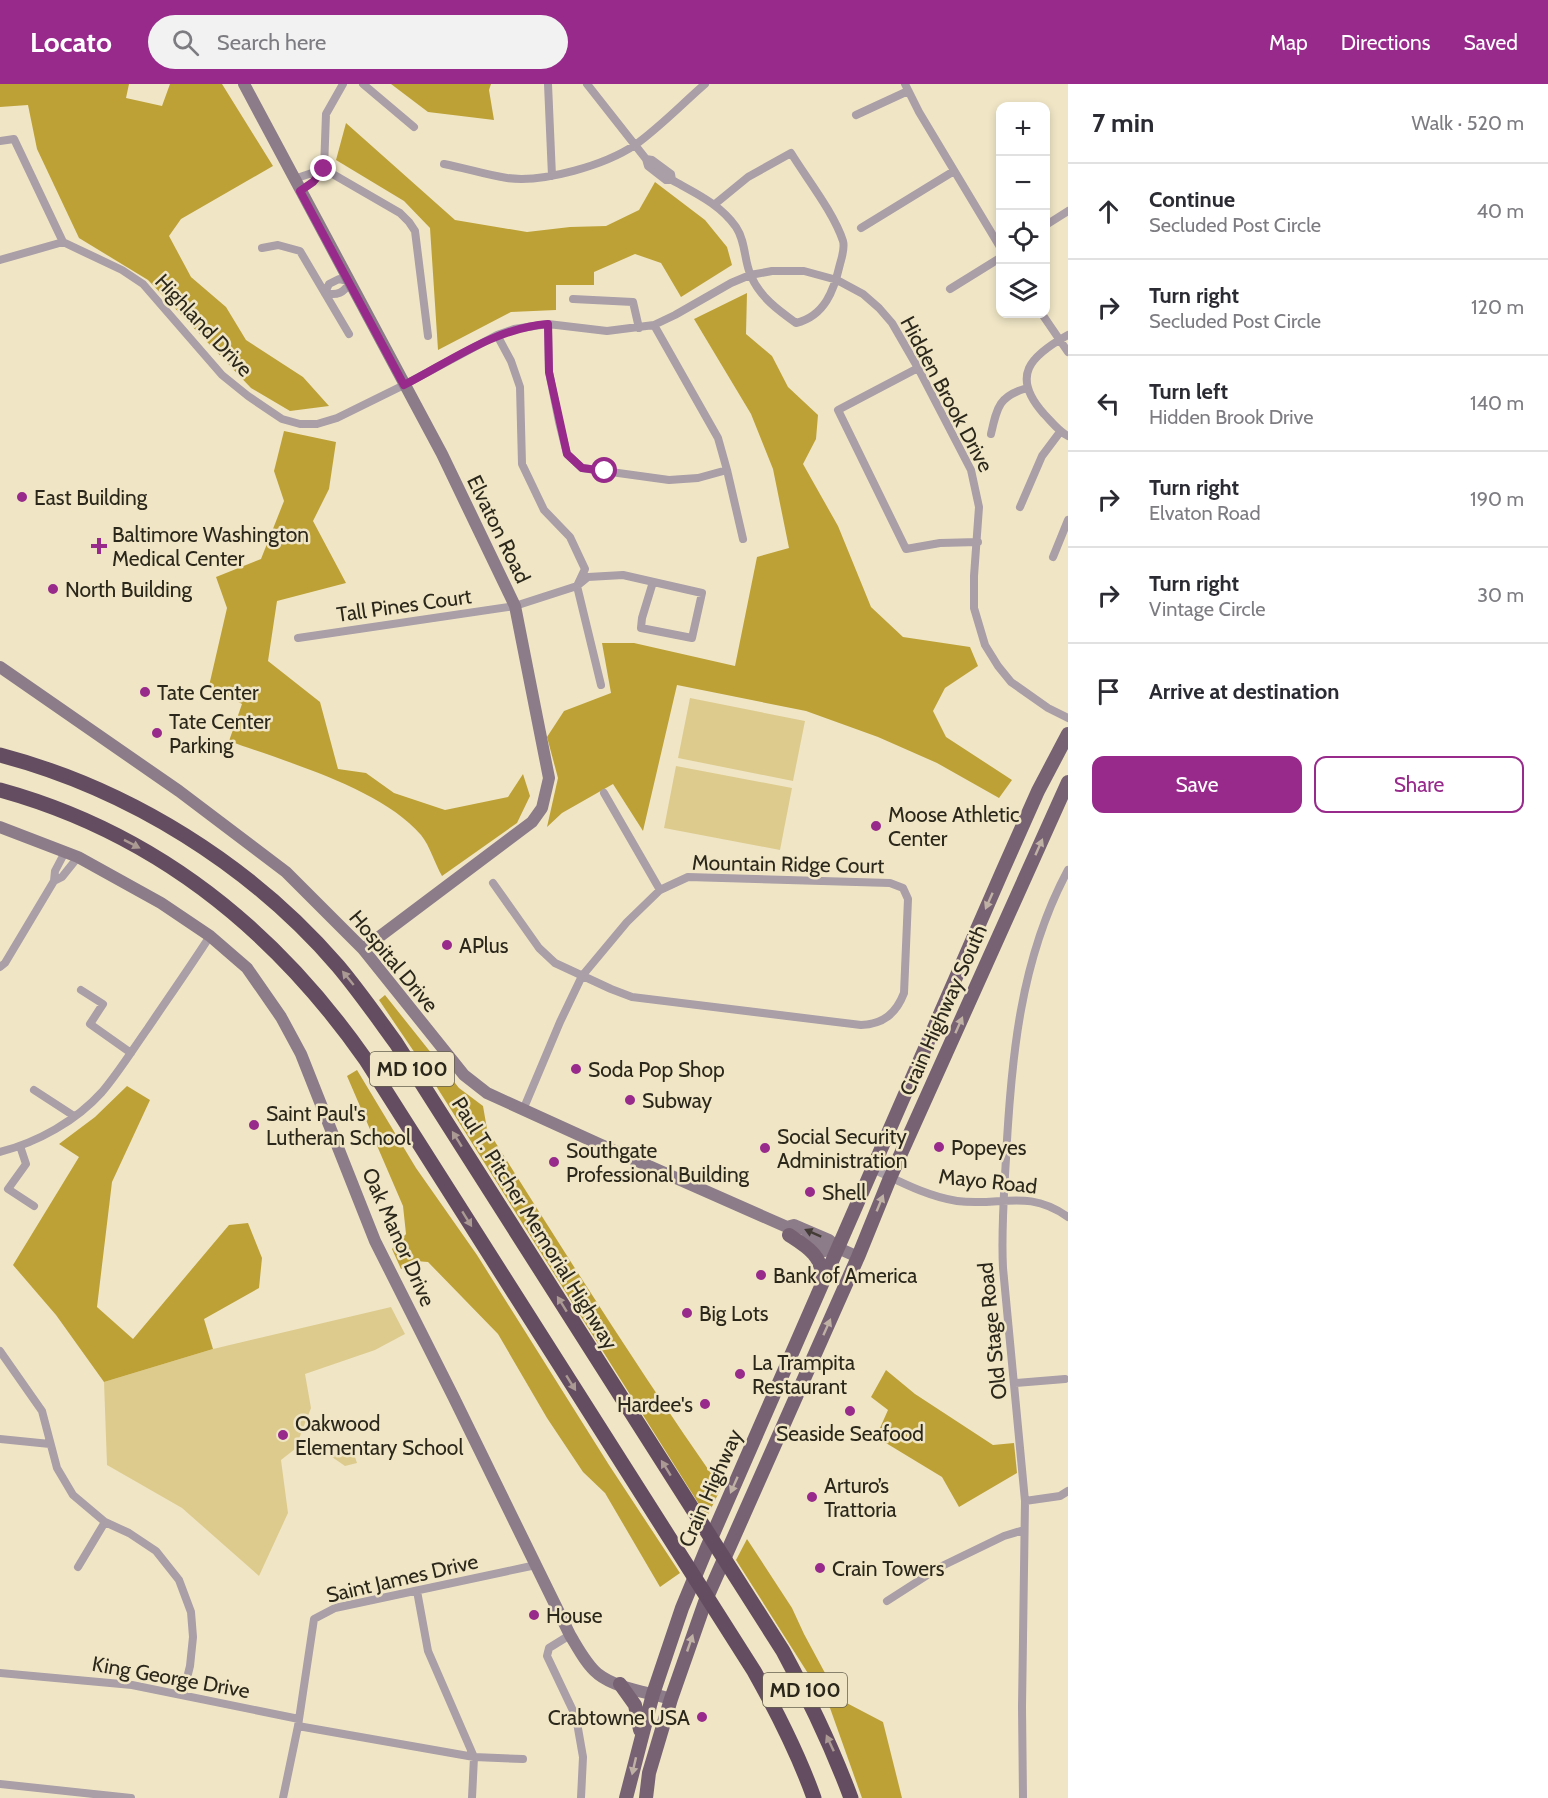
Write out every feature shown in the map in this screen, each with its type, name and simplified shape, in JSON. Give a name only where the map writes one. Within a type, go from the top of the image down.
[{"type":"highway","name":"Paul T. Pitcher Memorial Highway","points":[[0,754],[106,793],[197,843],[273,901],[337,965],[361,994],[396,1043],[783,1652],[811,1702],[851,1798]]},
{"type":"highway","name":"MD 100","points":[[0,792],[40,803],[94,825],[150,855],[217,899],[255,930],[338,1020],[379,1080],[724,1623],[782,1721],[814,1798]]},
{"type":"main road","name":"Crain Highway South","points":[[857,1204],[1038,791],[1068,734]]},
{"type":"main road","name":"Crain Highway South","points":[[858,1257],[890,1178],[1068,782]]},
{"type":"main road","name":"Crain Highway","points":[[626,1798],[641,1733],[682,1608],[857,1204]]},
{"type":"main road","points":[[788,1231],[812,1250],[816,1256],[822,1275],[822,1285]]},
{"type":"main road","name":"Crain Highway","points":[[646,1798],[649,1773],[671,1699],[705,1602],[858,1257]]},
{"type":"main road","points":[[620,1684],[635,1705],[641,1733]]},
{"type":"street","name":"Elvaton Road","points":[[244,84],[442,454],[515,606],[549,778],[542,808],[532,822],[363,949]]},
{"type":"street","points":[[300,191],[313,182],[324,169],[326,114],[343,84]]},
{"type":"street","points":[[363,84],[414,127]]},
{"type":"street","points":[[548,84],[552,176]]},
{"type":"street","points":[[587,84],[646,159],[648,165],[666,180],[672,180],[715,204],[736,228],[745,250],[750,275],[764,297],[796,323],[807,320],[822,308],[830,297],[837,280],[844,244],[834,222],[791,153],[748,177],[715,204]]},
{"type":"street","points":[[444,164],[509,178],[567,174],[635,145],[705,84]]},
{"type":"street","points":[[856,115],[907,88],[996,240]]},
{"type":"street","points":[[0,141],[14,139],[63,242],[0,260]]},
{"type":"street","points":[[294,179],[324,169],[400,213],[409,222],[415,231],[428,336]]},
{"type":"street","points":[[861,228],[954,171]]},
{"type":"street","points":[[1050,222],[1068,211]]},
{"type":"street","name":"Highland Drive","points":[[63,242],[122,270],[143,284],[222,375],[282,419],[300,424],[317,424],[337,418],[404,385]]},
{"type":"street","points":[[262,248],[278,245],[300,251],[349,334]]},
{"type":"street","points":[[950,289],[996,260]]},
{"type":"street","name":"Hidden Brook Drive","points":[[404,385],[497,335],[514,329],[548,324],[607,331],[654,325],[731,283],[750,275],[772,271],[804,271],[837,280],[862,294],[879,308],[891,323],[918,368],[971,470],[979,507],[974,608],[985,645],[1011,682],[1048,708],[1068,718]]},
{"type":"street","points":[[325,293],[330,284],[339,279],[350,282]]},
{"type":"street","points":[[573,299],[633,302],[639,328]]},
{"type":"street","points":[[1045,318],[1068,352]]},
{"type":"street","points":[[548,324],[549,372],[559,422],[567,454],[582,468],[669,480],[698,478],[727,470]]},
{"type":"street","points":[[654,325],[718,438],[743,540]]},
{"type":"street","points":[[497,335],[511,361],[520,387],[522,464],[544,510],[570,537],[585,569],[577,586],[601,685]]},
{"type":"street","points":[[1020,507],[1042,456],[1064,434],[1033,401],[1027,388],[1028,369],[1032,362],[1068,335]]},
{"type":"street","points":[[918,368],[838,410],[906,549],[940,543],[978,542]]},
{"type":"street","points":[[990,434],[1002,400],[1011,393],[1027,388]]},
{"type":"street","points":[[1053,557],[1068,520]]},
{"type":"street","name":"Tall Pines Court","points":[[298,638],[515,606],[577,586],[588,576],[623,575],[702,593],[692,638],[641,628],[653,582]]},
{"type":"street","name":"Hospital Drive","points":[[0,668],[179,791],[286,872],[363,949],[464,1076],[487,1093],[788,1231],[794,1225],[829,1240],[838,1248],[858,1257]]},
{"type":"street","points":[[524,1110],[560,1022],[582,976],[627,922],[660,890],[604,793]]},
{"type":"street","name":"Oak Manor Drive","points":[[0,827],[78,857],[161,903],[210,936],[247,968],[281,1017],[301,1054],[375,1241],[570,1635],[599,1674],[620,1684],[671,1699]]},
{"type":"street","points":[[0,967],[5,963],[54,881],[55,871],[65,852]]},
{"type":"street","points":[[54,881],[62,877],[78,857]]},
{"type":"street","name":"Old Stage Road","points":[[1023,1798],[1025,1501],[1001,1244],[1003,1200],[1014,1048],[1021,1008],[1034,950],[1055,894],[1068,870]]},
{"type":"street","name":"Mountain Ridge Court","points":[[582,976],[632,997],[861,1025],[875,1024],[899,1006],[904,993],[908,899],[903,888],[890,883],[688,877],[660,890]]},
{"type":"street","points":[[493,883],[539,948],[555,963],[582,976]]},
{"type":"street","points":[[0,1152],[50,1133],[101,1092],[131,1053],[210,936]]},
{"type":"street","points":[[81,990],[103,1004],[90,1024],[131,1053]]},
{"type":"street","points":[[34,1090],[74,1116]]},
{"type":"street","points":[[20,1146],[26,1164],[8,1189],[34,1206]]},
{"type":"street","name":"Mayo Road","points":[[871,1168],[911,1188],[956,1201],[982,1203],[1025,1200],[1055,1209],[1068,1217]]},
{"type":"street","points":[[0,1351],[42,1411],[57,1468],[73,1495],[105,1522],[129,1533],[156,1551],[179,1580],[191,1612],[193,1637],[190,1666],[183,1694]]},
{"type":"street","points":[[1015,1383],[1065,1379]]},
{"type":"street","points":[[0,1439],[50,1444]]},
{"type":"street","points":[[1025,1501],[1060,1496],[1068,1491]]},
{"type":"street","points":[[78,1567],[105,1522]]},
{"type":"street","points":[[887,1600],[940,1567],[1004,1536],[1024,1530]]},
{"type":"street","name":"Saint James Drive","points":[[283,1798],[298,1723],[314,1619],[335,1608],[536,1565]]},
{"type":"street","points":[[417,1591],[428,1651],[474,1757],[472,1798]]},
{"type":"street","points":[[570,1635],[549,1648],[547,1656],[576,1717],[583,1757],[581,1798]]},
{"type":"street","name":"King George Drive","points":[[0,1672],[132,1684],[183,1694],[298,1723],[474,1757],[523,1759]]},
{"type":"street","points":[[0,1784],[102,1797],[131,1798]]},
{"type":"shaded area","points":[[0,84],[129,84],[126,98],[162,106],[170,84],[222,84],[273,166],[181,219],[169,236],[191,277],[226,307],[246,340],[303,377],[329,406],[290,411],[251,388],[148,280],[79,238],[37,149],[28,105],[0,107]]},
{"type":"shaded area","points":[[391,84],[491,84],[489,90],[494,120],[428,112]]},
{"type":"shaded area","points":[[346,123],[455,220],[527,232],[606,226],[639,210],[655,182],[705,220],[727,247],[732,265],[681,297],[661,263],[635,254],[594,272],[594,285],[556,285],[556,310],[511,312],[438,350],[430,228],[404,201],[336,160]]},
{"type":"shaded area","points":[[747,293],[746,334],[772,356],[788,387],[818,415],[816,439],[803,464],[838,526],[871,607],[903,637],[970,647],[978,666],[945,688],[933,711],[946,737],[1012,780],[999,798],[937,763],[878,737],[806,711],[677,685],[643,831],[613,784],[562,813],[547,827],[558,778],[547,737],[564,711],[611,693],[602,643],[634,643],[735,666],[757,557],[789,548],[773,469],[751,414],[694,319]]},
{"type":"shaded area","points":[[284,431],[336,442],[329,489],[313,521],[346,583],[277,601],[268,661],[320,702],[338,769],[366,773],[394,793],[445,810],[508,797],[523,774],[530,796],[517,823],[442,876],[421,835],[404,818],[382,803],[331,778],[229,741],[242,704],[209,686],[227,608],[216,577],[261,559],[284,501],[274,471]]},
{"type":"shaded area","points":[[690,698],[805,721],[793,781],[678,758]]},
{"type":"shaded area","points":[[676,766],[792,788],[780,850],[664,828]]},
{"type":"shaded area","points":[[385,995],[459,1088],[483,1106],[487,1129],[631,1355],[721,1488],[707,1517],[421,1062],[379,1000]]},
{"type":"shaded area","points":[[357,1070],[416,1168],[477,1255],[680,1573],[660,1587],[605,1493],[583,1472],[547,1418],[498,1334],[428,1262],[415,1261],[401,1269],[392,1249],[406,1234],[403,1206],[347,1076]]},
{"type":"shaded area","points":[[127,1086],[150,1100],[112,1182],[97,1307],[133,1339],[229,1225],[248,1223],[262,1258],[259,1288],[204,1319],[213,1349],[104,1382],[56,1315],[13,1265],[79,1157],[59,1144],[95,1117]]},
{"type":"shaded area","points":[[391,1307],[405,1334],[375,1350],[305,1374],[311,1408],[295,1449],[281,1460],[288,1513],[259,1576],[182,1508],[107,1465],[104,1382],[213,1349]]},
{"type":"shaded area","points":[[886,1370],[915,1394],[993,1445],[1014,1443],[1017,1473],[959,1507],[942,1477],[876,1437],[888,1410],[871,1397]]},
{"type":"shaded area","points":[[342,1444],[351,1445],[357,1463],[345,1466],[332,1457],[334,1448]]},
{"type":"shaded area","points":[[747,1539],[792,1608],[839,1699],[883,1722],[902,1798],[862,1798],[830,1708],[736,1560]]},
{"type":"place","name":"East Building","points":[[22,497]]},
{"type":"place","name":"Baltimore Washington Medical Center","points":[[99,546]]},
{"type":"place","name":"North Building","points":[[53,589]]},
{"type":"place","name":"Tate Center","points":[[145,692]]},
{"type":"place","name":"Tate Center Parking","points":[[157,733]]},
{"type":"place","name":"Moose Athletic Center","points":[[876,826]]},
{"type":"place","name":"APlus","points":[[447,945]]},
{"type":"place","name":"Soda Pop Shop","points":[[576,1069]]},
{"type":"place","name":"Subway","points":[[630,1100]]},
{"type":"place","name":"Saint Paul's Lutheran School","points":[[254,1125]]},
{"type":"place","name":"Popeyes","points":[[939,1147]]},
{"type":"place","name":"Social Security Administration","points":[[765,1148]]},
{"type":"place","name":"Southgate Professional Building","points":[[554,1162]]},
{"type":"place","name":"Shell","points":[[810,1192]]},
{"type":"place","name":"Bank of America","points":[[761,1275]]},
{"type":"place","name":"Big Lots","points":[[687,1313]]},
{"type":"place","name":"La Trampita Restaurant","points":[[740,1374]]},
{"type":"place","name":"Hardee's","points":[[705,1404]]},
{"type":"place","name":"Seaside Seafood","points":[[850,1411]]},
{"type":"place","name":"Oakwood Elementary School","points":[[283,1435]]},
{"type":"place","name":"Arturo’s Trattoria","points":[[812,1497]]},
{"type":"place","name":"Crain Towers","points":[[820,1568]]},
{"type":"place","name":"House","points":[[534,1615]]},
{"type":"place","name":"Crabtowne USA","points":[[702,1717]]},
{"type":"route","points":[[324,169],[313,182],[300,191],[404,385],[497,335],[532,325],[548,324],[549,372],[567,454],[582,468],[605,471]]}]
